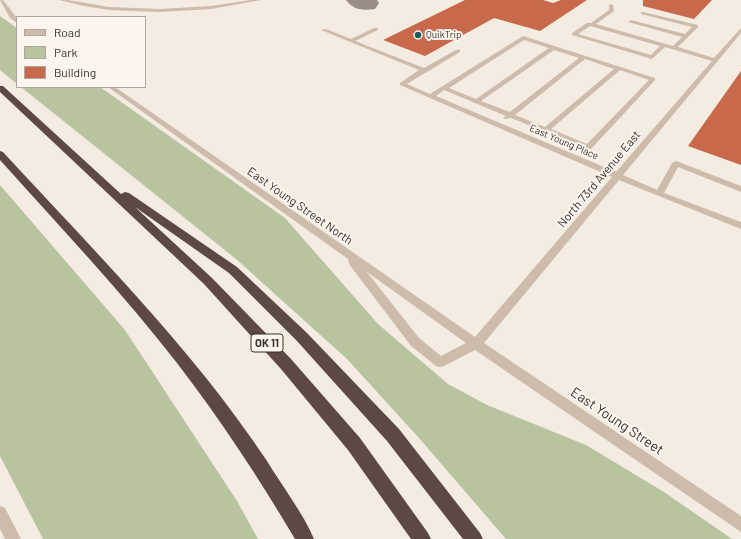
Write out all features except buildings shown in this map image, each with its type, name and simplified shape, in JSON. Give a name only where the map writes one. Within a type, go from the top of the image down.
[{"type":"highway","name":"OK 11","points":[[0,88],[208,281],[286,364],[354,444],[422,539]]},
{"type":"highway","points":[[0,154],[119,286],[205,388],[260,465],[305,539]]},
{"type":"highway","points":[[88,170],[233,270],[302,337],[393,435],[474,539]]},
{"type":"street","points":[[0,0],[16,20]]},
{"type":"street","points":[[61,0],[108,8],[143,10],[199,8],[259,0]]},
{"type":"street","points":[[592,25],[612,10],[611,5]]},
{"type":"street","points":[[643,13],[696,26],[674,48]]},
{"type":"street","points":[[631,22],[686,36]]},
{"type":"street","points":[[664,45],[652,57],[574,34],[589,24],[664,45],[714,60]]},
{"type":"street","points":[[350,41],[376,29]]},
{"type":"street","points":[[324,30],[424,70],[458,51]]},
{"type":"street","name":"North 73rd Avenue East","points":[[476,344],[714,60],[741,30]]},
{"type":"street","points":[[431,96],[523,38],[654,79],[577,158]]},
{"type":"street","points":[[477,101],[554,48]]},
{"type":"street","points":[[498,124],[584,57]]},
{"type":"street","points":[[546,130],[619,68]]},
{"type":"street","name":"East Young Place","points":[[424,70],[402,84],[659,194],[741,226]]},
{"type":"street","name":"East Young Street North","points":[[112,88],[476,344]]},
{"type":"street","points":[[444,88],[588,147]]},
{"type":"street","points":[[659,194],[676,163],[741,189]]},
{"type":"street","points":[[345,252],[415,342],[440,362],[476,344]]},
{"type":"street","name":"East Young Street","points":[[476,344],[741,524]]},
{"type":"street","points":[[0,513],[13,539]]},
{"type":"green space","points":[[0,16],[16,27],[16,83],[0,70]]},
{"type":"green space","points":[[22,88],[101,88],[285,218],[378,324],[448,384],[487,405],[586,445],[664,492],[732,539],[506,539],[419,438],[347,359],[236,259]]},
{"type":"green space","points":[[0,185],[125,330],[237,501],[258,539],[43,539],[0,456]]},
{"type":"taxiway","points":[[359,0],[366,3]]},
{"type":"place","name":"QuikTrip","points":[[418,35]]}]
